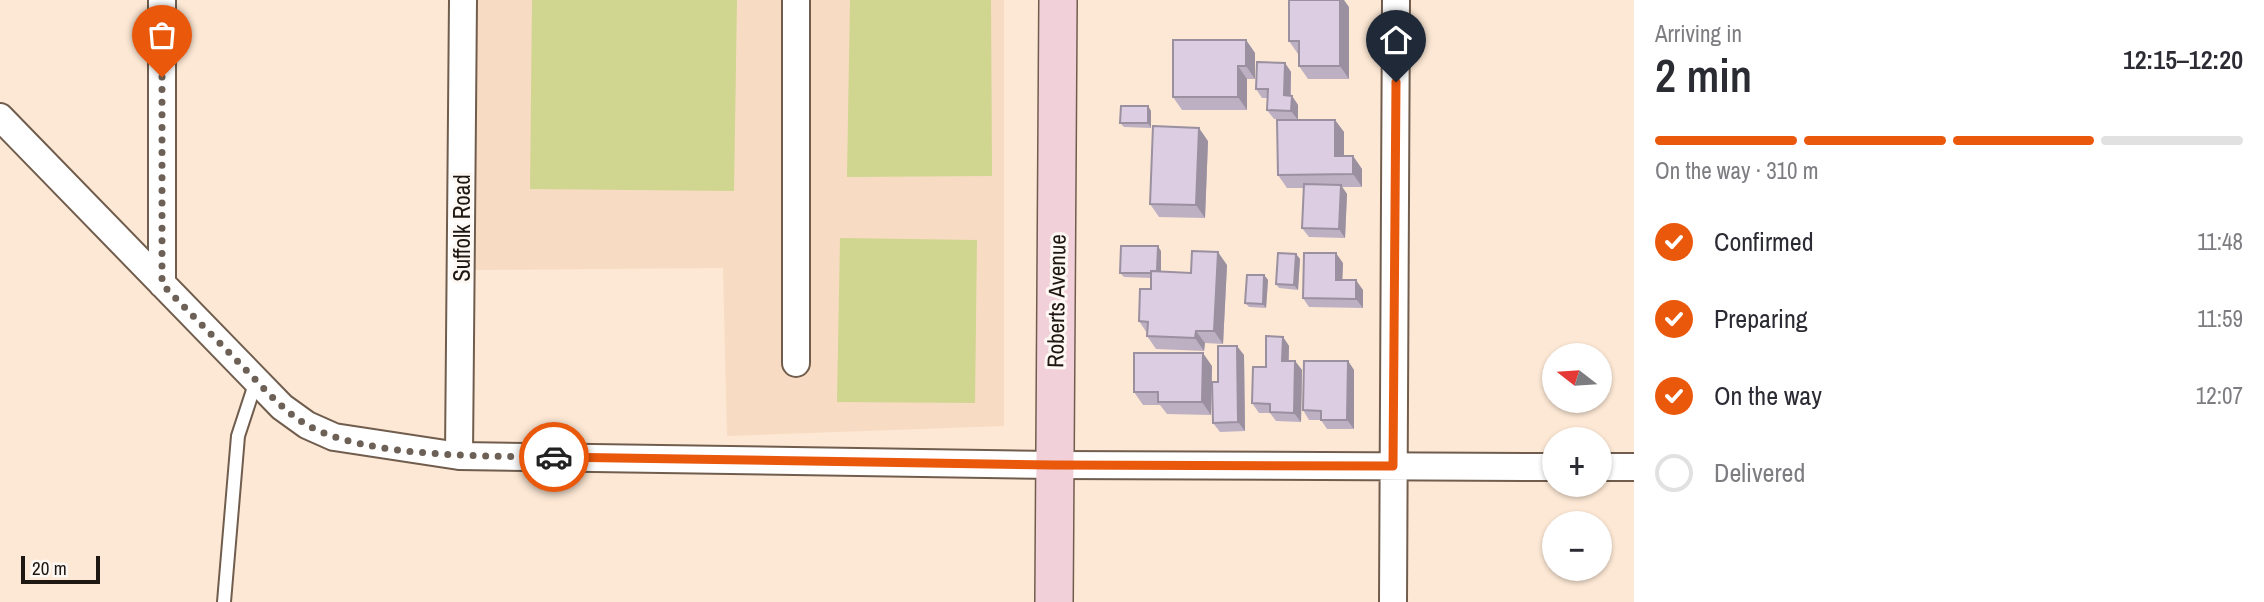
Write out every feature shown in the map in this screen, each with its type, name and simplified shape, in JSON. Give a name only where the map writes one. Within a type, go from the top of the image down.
[{"type":"main road","name":"Roberts Avenue","points":[[1054,602],[1058,0]]},
{"type":"street","points":[[162,0],[162,284]]},
{"type":"street","name":"Suffolk Road","points":[[459,456],[463,0]]},
{"type":"street","points":[[796,0],[796,363]]},
{"type":"street","points":[[1393,602],[1396,0]]},
{"type":"street","points":[[0,117],[282,407],[307,425],[334,437],[459,456],[1053,465],[1542,467]]},
{"type":"street","points":[[1612,467],[1634,467]]},
{"type":"lane","points":[[224,602],[238,436],[256,380]]},
{"type":"shaded area","points":[[477,0],[1004,0],[1004,426],[727,436],[723,268],[472,270]]},
{"type":"green space","points":[[532,0],[737,0],[734,191],[530,189]]},
{"type":"green space","points":[[850,0],[991,0],[992,176],[847,177]]},
{"type":"green space","points":[[840,238],[977,240],[975,403],[837,402]]},
{"type":"building","points":[[1289,0],[1340,0],[1340,66],[1299,66],[1299,41],[1289,41]]},
{"type":"building","points":[[1173,40],[1246,40],[1246,66],[1238,66],[1238,97],[1173,97]]},
{"type":"building","points":[[1257,62],[1285,63],[1284,95],[1292,96],[1291,111],[1267,110],[1268,89],[1256,89]]},
{"type":"building","points":[[1121,106],[1148,106],[1148,123],[1120,123]]},
{"type":"building","points":[[1277,120],[1335,120],[1335,156],[1353,156],[1353,174],[1278,175]]},
{"type":"building","points":[[1153,126],[1199,128],[1196,205],[1150,204]]},
{"type":"building","points":[[1304,184],[1341,185],[1339,229],[1302,228]]},
{"type":"building","points":[[1121,246],[1158,246],[1157,271],[1120,273]]},
{"type":"building","points":[[1192,251],[1218,252],[1214,331],[1196,331],[1195,338],[1147,336],[1148,322],[1139,321],[1140,289],[1151,289],[1151,271],[1191,273]]},
{"type":"building","points":[[1278,253],[1296,254],[1294,285],[1276,284]]},
{"type":"building","points":[[1304,253],[1336,253],[1336,280],[1356,280],[1356,299],[1303,298]]},
{"type":"building","points":[[1247,275],[1264,275],[1263,304],[1245,303]]},
{"type":"building","points":[[1266,336],[1283,337],[1282,361],[1295,361],[1294,413],[1270,412],[1270,404],[1252,403],[1253,367],[1266,367]]},
{"type":"building","points":[[1218,346],[1237,346],[1238,422],[1213,423],[1212,382],[1218,382]]},
{"type":"building","points":[[1134,353],[1203,353],[1202,402],[1158,402],[1158,392],[1134,392]]},
{"type":"building","points":[[1304,361],[1348,361],[1347,420],[1321,420],[1321,411],[1303,410]]},
{"type":"way so far","points":[[162,77],[162,284],[282,407],[307,425],[334,437],[357,443],[459,456],[554,457]]},
{"type":"route","points":[[554,457],[1053,465],[1393,466],[1396,82]]}]
